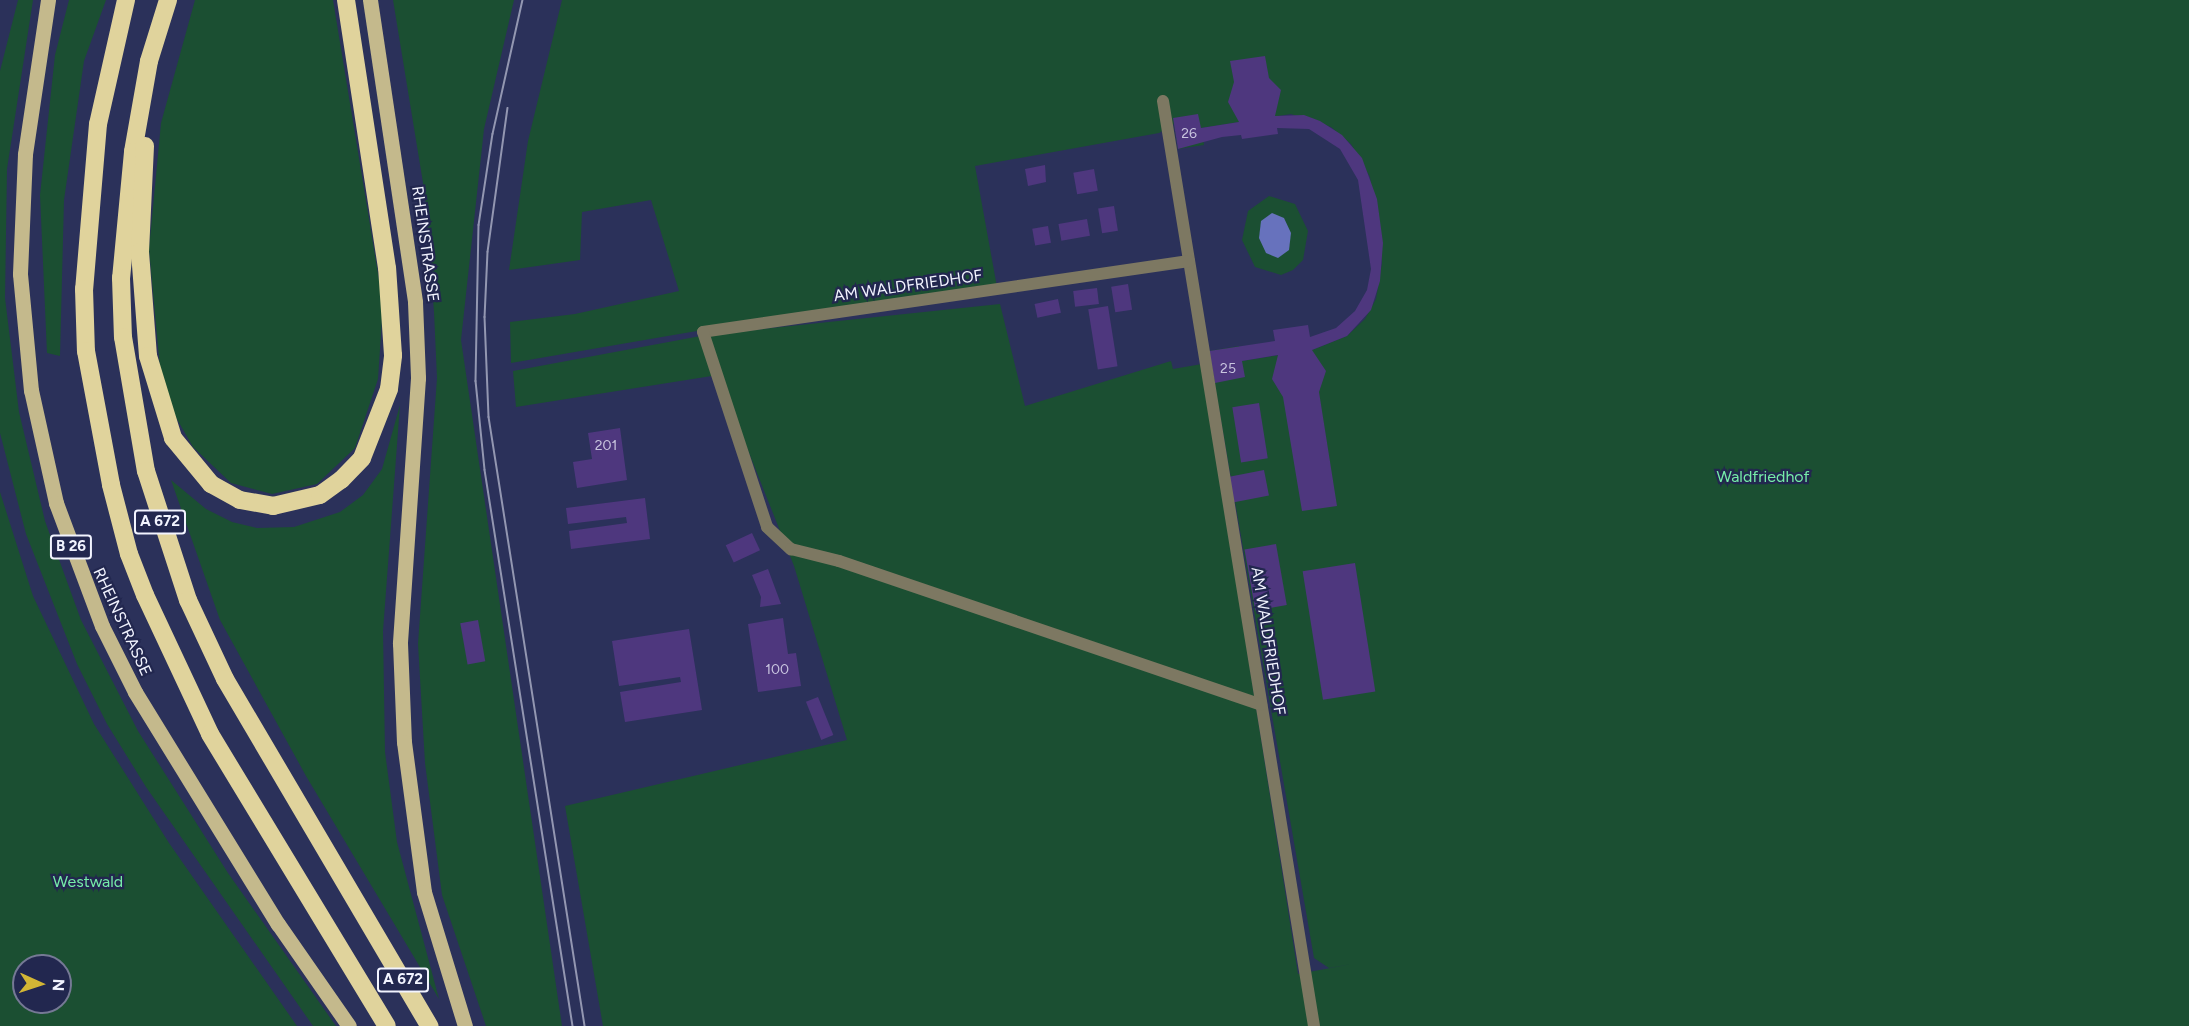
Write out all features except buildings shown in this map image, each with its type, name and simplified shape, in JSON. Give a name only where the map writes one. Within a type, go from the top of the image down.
[{"type":"highway","name":"A 672","points":[[126,0],[98,124],[84,289],[86,351],[111,485],[129,554],[145,595],[210,734],[387,1026]]},
{"type":"highway","name":"A 672","points":[[168,0],[149,61],[123,236],[121,290],[132,410],[161,526],[188,600],[225,679],[429,1026]]},
{"type":"highway","points":[[149,61],[140,252],[148,356],[173,438],[211,484],[240,500],[273,506],[297,503],[334,485],[362,458],[389,388],[393,355],[387,268],[346,0]]},
{"type":"main road","name":"RHEINSTRASSE","points":[[48,0],[30,98],[21,208],[20,274],[31,390],[56,503],[98,616],[135,692],[272,914],[349,1026]]},
{"type":"main road","name":"RHEINSTRASSE","points":[[370,0],[415,302],[418,378],[400,643],[404,742],[424,892],[465,1026]]},
{"type":"street","name":"AM WALDFRIEDHOF","points":[[1163,101],[1314,1026]]},
{"type":"street","name":"AM WALDFRIEDHOF","points":[[1189,261],[703,332],[767,527],[791,549],[839,561],[1261,705]]},
{"type":"green space","points":[[18,0],[33,0],[7,169],[5,298],[19,412],[45,521],[81,620],[138,731],[228,873],[336,1026],[313,1026],[146,787],[107,724],[77,664],[26,534],[0,433],[0,71]]},
{"type":"green space","points":[[69,0],[106,0],[84,61],[64,200],[60,356],[47,353],[40,195],[55,55]]},
{"type":"green space","points":[[195,0],[333,0],[383,304],[378,379],[355,448],[317,484],[272,494],[231,483],[193,447],[174,414],[160,368],[149,249],[161,123]]},
{"type":"green space","points":[[393,0],[514,0],[484,129],[461,340],[562,1026],[486,1026],[442,895],[425,763],[418,644],[437,378],[434,312],[425,195]]},
{"type":"green space","name":"Waldfriedhof","points":[[562,0],[2189,0],[2189,1026],[603,1026],[565,806],[847,740],[794,566],[718,375],[516,407],[513,371],[706,335],[1000,304],[1025,406],[1171,361],[1173,369],[1202,364],[1298,974],[1352,964],[1329,968],[1314,958],[1209,351],[1239,346],[1242,361],[1312,350],[1347,336],[1365,319],[1376,299],[1382,263],[1370,177],[1351,144],[1331,127],[1291,114],[1201,128],[1204,145],[1178,149],[1174,124],[1159,133],[975,166],[997,287],[691,332],[511,363],[510,322],[575,314],[679,291],[651,200],[582,212],[580,260],[509,270],[528,141]]},
{"type":"green space","points":[[1269,196],[1295,204],[1308,231],[1303,260],[1293,270],[1281,275],[1255,267],[1242,240],[1248,211]]},
{"type":"green space","points":[[400,405],[383,631],[385,752],[397,842],[439,999],[306,776],[220,620],[171,480],[206,509],[232,522],[257,528],[294,527],[340,512],[363,495],[382,469]]},
{"type":"green space","name":"Westwald","points":[[0,492],[33,596],[94,724],[169,843],[297,1026],[0,1026]]},
{"type":"water","points":[[1272,213],[1284,218],[1291,233],[1289,250],[1278,258],[1266,253],[1259,238],[1261,221]]},
{"type":"tram line","points":[[523,0],[493,134],[479,225],[476,381],[485,470],[573,1026]]},
{"type":"tram line","points":[[508,108],[488,252],[485,317],[489,417],[585,1026]]}]
